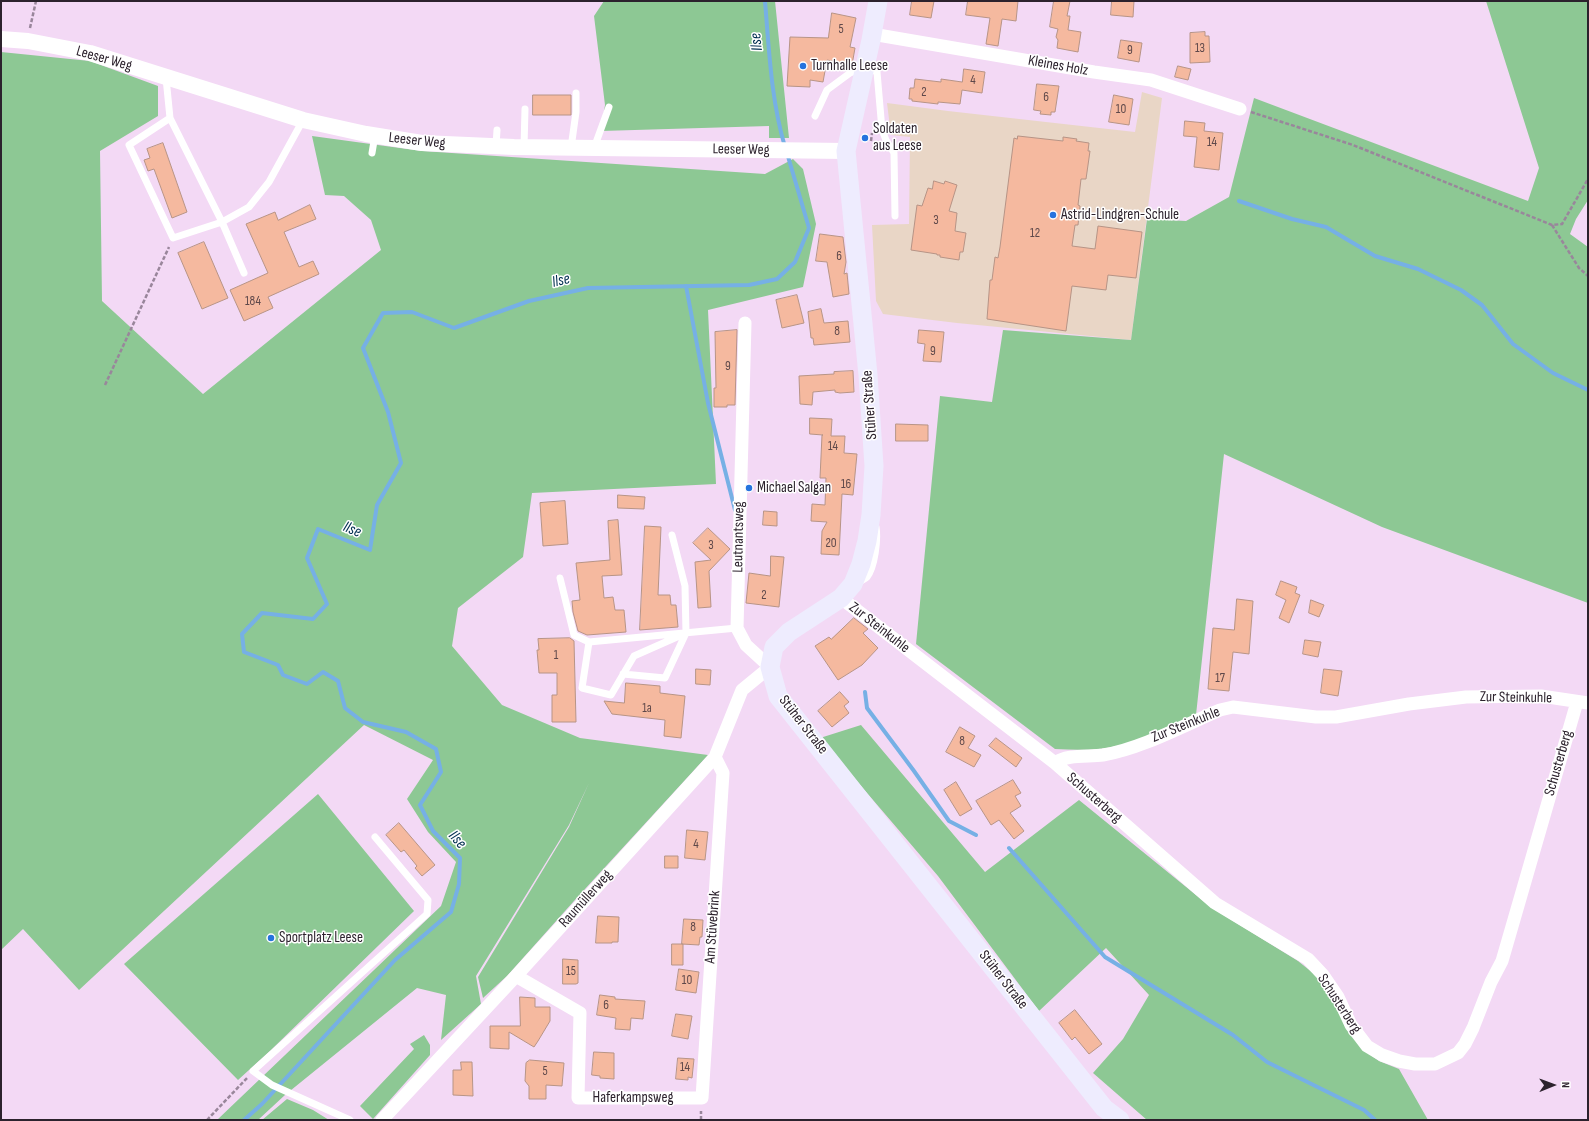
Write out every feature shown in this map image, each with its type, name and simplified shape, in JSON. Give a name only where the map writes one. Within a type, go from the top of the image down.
[{"type":"main road","name":"Stüher Straße","points":[[878,1],[846,151],[868,375],[874,466],[871,513],[867,541],[861,564],[847,591],[789,632],[774,647],[770,667],[778,696],[1104,1108],[1120,1120]]},
{"type":"street","name":"Kleines Holz","points":[[872,34],[1094,72],[1152,80],[1240,109]]},
{"type":"street","name":"Leeser Weg","points":[[1,39],[28,41],[90,53],[303,120],[422,143],[571,148],[846,151]]},
{"type":"street","name":"Leutnantsweg","points":[[744,323],[737,628],[746,645],[770,667]]},
{"type":"street","name":"Zur Steinkuhle","points":[[847,591],[1055,763],[1061,759],[1103,755],[1135,747],[1220,710],[1232,707],[1316,717],[1336,717],[1409,704],[1466,697],[1541,696],[1583,702]]},
{"type":"street","name":"Raumüllerweg","points":[[382,1120],[516,976],[715,757],[742,690],[770,667]]},
{"type":"street","name":"Schusterberg","points":[[1055,763],[1215,903],[1308,959],[1323,975],[1338,997],[1351,1025],[1367,1046],[1382,1055],[1399,1061],[1416,1064],[1435,1064],[1458,1053],[1465,1044],[1491,982],[1502,961],[1583,702]]},
{"type":"street","name":"Am Stüvebrink","points":[[702,1098],[723,773],[715,757]]},
{"type":"street","name":"Haferkampsweg","points":[[516,976],[580,1013],[578,1098],[702,1098]]},
{"type":"lane","points":[[815,116],[827,90],[850,73],[865,67],[877,72],[882,130],[894,153],[895,216]]},
{"type":"lane","points":[[166,78],[170,118],[222,222],[244,273]]},
{"type":"lane","points":[[571,148],[576,112],[576,93]]},
{"type":"lane","points":[[594,148],[609,107]]},
{"type":"lane","points":[[524,147],[525,109]]},
{"type":"lane","points":[[170,118],[129,145],[173,238],[222,222],[249,207],[265,187],[303,120]]},
{"type":"lane","points":[[496,146],[497,130]]},
{"type":"lane","points":[[372,153],[375,135]]},
{"type":"lane","points":[[624,674],[665,678],[686,633],[685,586],[672,535]]},
{"type":"lane","points":[[560,578],[574,635],[590,642],[737,628]]},
{"type":"lane","points":[[590,642],[582,688],[611,695],[634,656],[686,633]]},
{"type":"lane","points":[[350,1120],[272,1085],[253,1071],[427,914],[428,900],[375,837]]},
{"type":"path","points":[[28,41],[36,1]]},
{"type":"path","points":[[1240,109],[1353,145],[1552,225],[1562,224],[1588,179]]},
{"type":"path","points":[[1552,225],[1579,268],[1588,276]]},
{"type":"path","points":[[105,385],[173,238]]},
{"type":"path","points":[[207,1120],[253,1071]]},
{"type":"shaded area","name":"Astrid-Lindgren-Schule","points":[[1142,92],[1162,98],[1131,340],[957,323],[883,314],[876,301],[872,225],[909,224],[910,137],[891,135],[887,103],[1135,132]]},
{"type":"green space","points":[[604,1],[775,1],[789,138],[769,138],[769,126],[601,131],[605,105],[594,16]]},
{"type":"green space","points":[[1486,1],[1588,1],[1588,200],[1576,219],[1570,234],[1588,247],[1588,603],[1382,527],[1224,454],[1196,715],[1147,736],[1109,748],[1078,750],[1055,749],[916,644],[940,396],[992,402],[1003,330],[1131,340],[1147,219],[1186,221],[1229,197],[1254,98],[1528,201],[1539,168]]},
{"type":"green space","points":[[1,52],[90,61],[158,86],[158,116],[100,151],[102,301],[203,394],[381,250],[371,220],[344,196],[325,195],[312,136],[422,151],[765,174],[793,159],[803,169],[816,224],[803,287],[708,310],[716,484],[532,493],[523,557],[458,608],[452,646],[502,705],[580,738],[708,755],[507,976],[483,998],[478,977],[569,827],[589,783],[569,825],[476,976],[481,1004],[441,1040],[446,995],[417,988],[285,1095],[258,1120],[217,1120],[441,906],[456,862],[428,832],[407,799],[433,760],[364,725],[79,990],[23,929],[1,950]]},
{"type":"green space","points":[[861,725],[985,872],[1079,800],[1212,908],[1298,961],[1318,977],[1365,1051],[1379,1061],[1399,1069],[1428,1120],[1147,1120],[1093,1073],[1123,1039],[1149,995],[1106,948],[1039,1011],[938,876],[820,738]]},
{"type":"green space","name":"Sportplatz Leese","points":[[318,794],[414,911],[271,1050],[238,1080],[124,964]]},
{"type":"green space","points":[[424,1035],[430,1045],[430,1055],[373,1119],[360,1106],[414,1049],[410,1044]]},
{"type":"green space","points":[[287,1099],[313,1110],[329,1120],[262,1120]]},
{"type":"building","points":[[912,1],[934,1],[931,18],[910,15]]},
{"type":"building","points":[[968,1],[1018,1],[1016,21],[1002,19],[998,46],[986,44],[990,18],[966,15]]},
{"type":"building","points":[[1054,1],[1070,1],[1067,16],[1070,16],[1068,30],[1081,32],[1078,52],[1057,48],[1058,40],[1056,37],[1058,29],[1050,27]]},
{"type":"building","points":[[1112,1],[1134,1],[1133,17],[1111,15]]},
{"type":"building","points":[[832,13],[856,18],[850,47],[855,48],[852,65],[827,60],[823,82],[810,80],[810,87],[787,86],[790,37],[828,38]]},
{"type":"building","points":[[1205,32],[1205,36],[1209,36],[1210,62],[1190,63],[1190,33]]},
{"type":"building","points":[[1121,40],[1142,43],[1139,62],[1118,58]]},
{"type":"building","points":[[1178,66],[1191,69],[1188,80],[1175,77]]},
{"type":"building","points":[[964,69],[985,72],[982,93],[962,90],[960,104],[938,102],[938,104],[912,101],[912,99],[909,99],[910,88],[914,88],[915,79],[941,82],[941,79],[962,82]]},
{"type":"building","points":[[1037,84],[1059,86],[1055,112],[1051,112],[1051,115],[1040,114],[1041,111],[1034,110]]},
{"type":"building","points":[[533,95],[571,95],[571,115],[533,115]]},
{"type":"building","points":[[1114,95],[1133,99],[1129,125],[1109,122]]},
{"type":"building","points":[[1185,121],[1205,123],[1204,131],[1223,133],[1219,170],[1194,167],[1197,137],[1184,136]]},
{"type":"building","points":[[1018,136],[1063,141],[1063,137],[1089,143],[1088,151],[1090,151],[1086,179],[1081,179],[1078,205],[1080,206],[1078,225],[1075,225],[1072,246],[1095,249],[1098,226],[1142,232],[1136,278],[1108,275],[1106,290],[1072,286],[1066,331],[987,319],[990,280],[992,280],[995,257],[998,258],[1000,247],[1014,138],[1017,139]]},
{"type":"building","points":[[163,143],[187,212],[172,218],[154,169],[148,171],[144,160],[150,158],[147,149]]},
{"type":"building","points":[[934,181],[944,184],[945,181],[957,185],[949,211],[957,213],[955,231],[966,233],[963,252],[960,252],[959,260],[940,257],[940,255],[937,254],[911,250],[917,205],[922,206],[928,188],[932,189]]},
{"type":"building","points":[[310,205],[316,219],[284,232],[299,267],[313,261],[319,274],[268,297],[273,308],[244,321],[230,290],[268,273],[246,224],[275,212],[278,220]]},
{"type":"building","points":[[820,234],[843,237],[846,262],[844,274],[847,273],[849,294],[833,297],[827,262],[816,261]]},
{"type":"building","points":[[204,242],[228,298],[202,309],[178,253]]},
{"type":"building","points":[[797,295],[804,323],[782,328],[776,300]]},
{"type":"building","points":[[821,309],[824,323],[848,321],[850,342],[814,345],[813,338],[811,338],[808,312]]},
{"type":"building","points":[[737,330],[735,405],[727,405],[727,407],[714,407],[714,388],[716,388],[715,332]]},
{"type":"building","points":[[919,330],[944,332],[941,362],[923,361],[925,344],[918,343]]},
{"type":"building","points":[[853,371],[854,392],[840,393],[835,392],[835,390],[813,392],[812,405],[800,404],[799,376],[834,374],[834,372]]},
{"type":"building","points":[[810,418],[832,419],[831,436],[845,436],[844,453],[857,454],[853,495],[842,494],[839,555],[821,554],[822,531],[827,522],[811,521],[812,504],[825,505],[826,478],[820,478],[823,435],[810,434]]},
{"type":"building","points":[[896,424],[928,425],[928,441],[896,441]]},
{"type":"building","points":[[618,495],[645,497],[644,509],[618,508]]},
{"type":"building","points":[[565,501],[568,544],[543,546],[540,503]]},
{"type":"building","points":[[764,511],[777,512],[777,526],[763,525]]},
{"type":"building","points":[[618,520],[622,575],[602,576],[604,598],[613,597],[615,610],[624,610],[626,632],[587,635],[578,631],[573,612],[572,601],[580,600],[576,563],[610,560],[608,521]]},
{"type":"building","points":[[645,526],[661,527],[658,595],[670,595],[671,605],[676,605],[678,627],[640,630]]},
{"type":"building","points":[[708,528],[730,549],[709,571],[711,607],[698,608],[695,562],[711,560],[693,543]]},
{"type":"building","points":[[771,556],[784,557],[779,607],[746,603],[749,573],[770,576]]},
{"type":"building","points":[[1281,581],[1297,587],[1295,593],[1300,595],[1289,623],[1279,618],[1286,600],[1276,595]]},
{"type":"building","points":[[1237,599],[1253,601],[1249,654],[1233,652],[1229,691],[1208,689],[1213,628],[1234,630]]},
{"type":"building","points":[[1311,600],[1324,605],[1319,617],[1309,613]]},
{"type":"building","points":[[854,618],[868,629],[863,633],[878,648],[862,665],[838,680],[815,646],[829,637],[831,639]]},
{"type":"building","points":[[570,638],[574,641],[576,722],[552,722],[552,695],[557,695],[557,673],[539,673],[537,650],[539,650],[538,639]]},
{"type":"building","points":[[1305,640],[1321,642],[1318,657],[1303,654]]},
{"type":"building","points":[[696,669],[711,670],[710,685],[696,684]]},
{"type":"building","points":[[1324,669],[1342,671],[1338,696],[1321,693]]},
{"type":"building","points":[[626,683],[660,686],[660,693],[685,696],[681,738],[664,736],[665,720],[612,714],[604,701],[624,703]]},
{"type":"building","points":[[840,692],[849,702],[844,706],[849,713],[832,727],[818,711]]},
{"type":"building","points":[[960,727],[975,736],[968,748],[981,755],[974,767],[946,752]]},
{"type":"building","points":[[996,738],[1022,758],[1016,767],[989,746]]},
{"type":"building","points":[[1013,780],[1021,793],[1015,796],[1021,806],[1010,813],[1024,831],[1014,839],[999,820],[991,825],[976,801]]},
{"type":"building","points":[[956,782],[972,809],[960,816],[944,790]]},
{"type":"building","points":[[399,823],[435,865],[422,876],[415,868],[417,866],[404,850],[401,852],[386,835]]},
{"type":"building","points":[[687,830],[708,832],[705,860],[685,858]]},
{"type":"building","points":[[665,856],[678,856],[678,868],[665,868]]},
{"type":"building","points":[[598,916],[619,917],[618,942],[596,943]]},
{"type":"building","points":[[684,919],[703,920],[702,937],[700,937],[699,945],[682,944]]},
{"type":"building","points":[[672,944],[683,944],[683,965],[672,965]]},
{"type":"building","points":[[563,959],[578,960],[578,983],[563,984]]},
{"type":"building","points":[[679,969],[699,972],[696,993],[676,990]]},
{"type":"building","points":[[600,995],[615,997],[615,999],[645,1001],[643,1019],[631,1018],[630,1030],[615,1029],[616,1018],[597,1015]]},
{"type":"building","points":[[520,997],[535,998],[535,1007],[550,1007],[550,1021],[534,1047],[509,1032],[509,1049],[490,1048],[490,1026],[520,1026]]},
{"type":"building","points":[[1075,1010],[1102,1044],[1089,1054],[1075,1037],[1072,1040],[1059,1023]]},
{"type":"building","points":[[676,1014],[692,1016],[688,1039],[672,1036]]},
{"type":"building","points":[[594,1052],[614,1053],[614,1079],[600,1078],[600,1076],[592,1075]]},
{"type":"building","points":[[678,1058],[694,1059],[692,1078],[688,1077],[688,1080],[676,1079]]},
{"type":"building","points":[[530,1060],[564,1063],[562,1086],[546,1085],[546,1099],[529,1099],[529,1086],[525,1081],[526,1063]]},
{"type":"building","points":[[461,1062],[472,1062],[473,1096],[453,1095],[453,1070],[461,1070]]},
{"type":"waterway","name":"Ilse","points":[[765,1],[769,56],[774,93],[780,129],[785,147]]},
{"type":"waterway","name":"Ilse","points":[[244,1120],[262,1104],[395,960],[451,912],[459,884],[460,858],[433,831],[420,805],[441,772],[436,749],[406,732],[363,722],[345,708],[338,681],[323,672],[307,684],[283,675],[278,665],[244,652],[242,634],[262,613],[313,619],[327,604],[307,558],[318,529],[370,550],[377,505],[401,463],[388,412],[363,348],[383,313],[412,312],[454,328],[529,301],[588,288],[749,285],[777,279],[795,262],[809,228],[787,153]]},
{"type":"waterway","points":[[1239,201],[1292,219],[1326,227],[1375,256],[1418,269],[1461,290],[1482,305],[1513,344],[1553,373],[1588,390]]},
{"type":"waterway","points":[[686,286],[708,403],[735,510]]},
{"type":"waterway","points":[[865,692],[867,708],[949,821],[976,835]]},
{"type":"waterway","points":[[1009,848],[1105,957],[1233,1035],[1267,1062],[1364,1110],[1375,1120]]},
{"type":"place","name":"Turnhalle Leese","points":[[803,66]]},
{"type":"place","name":"Soldaten aus Leese","points":[[865,138]]},
{"type":"place","name":"Astrid-Lindgren-Schule","points":[[1053,215]]},
{"type":"place","name":"Michael Salgan","points":[[749,488]]},
{"type":"place","name":"Sportplatz Leese","points":[[271,938]]}]
